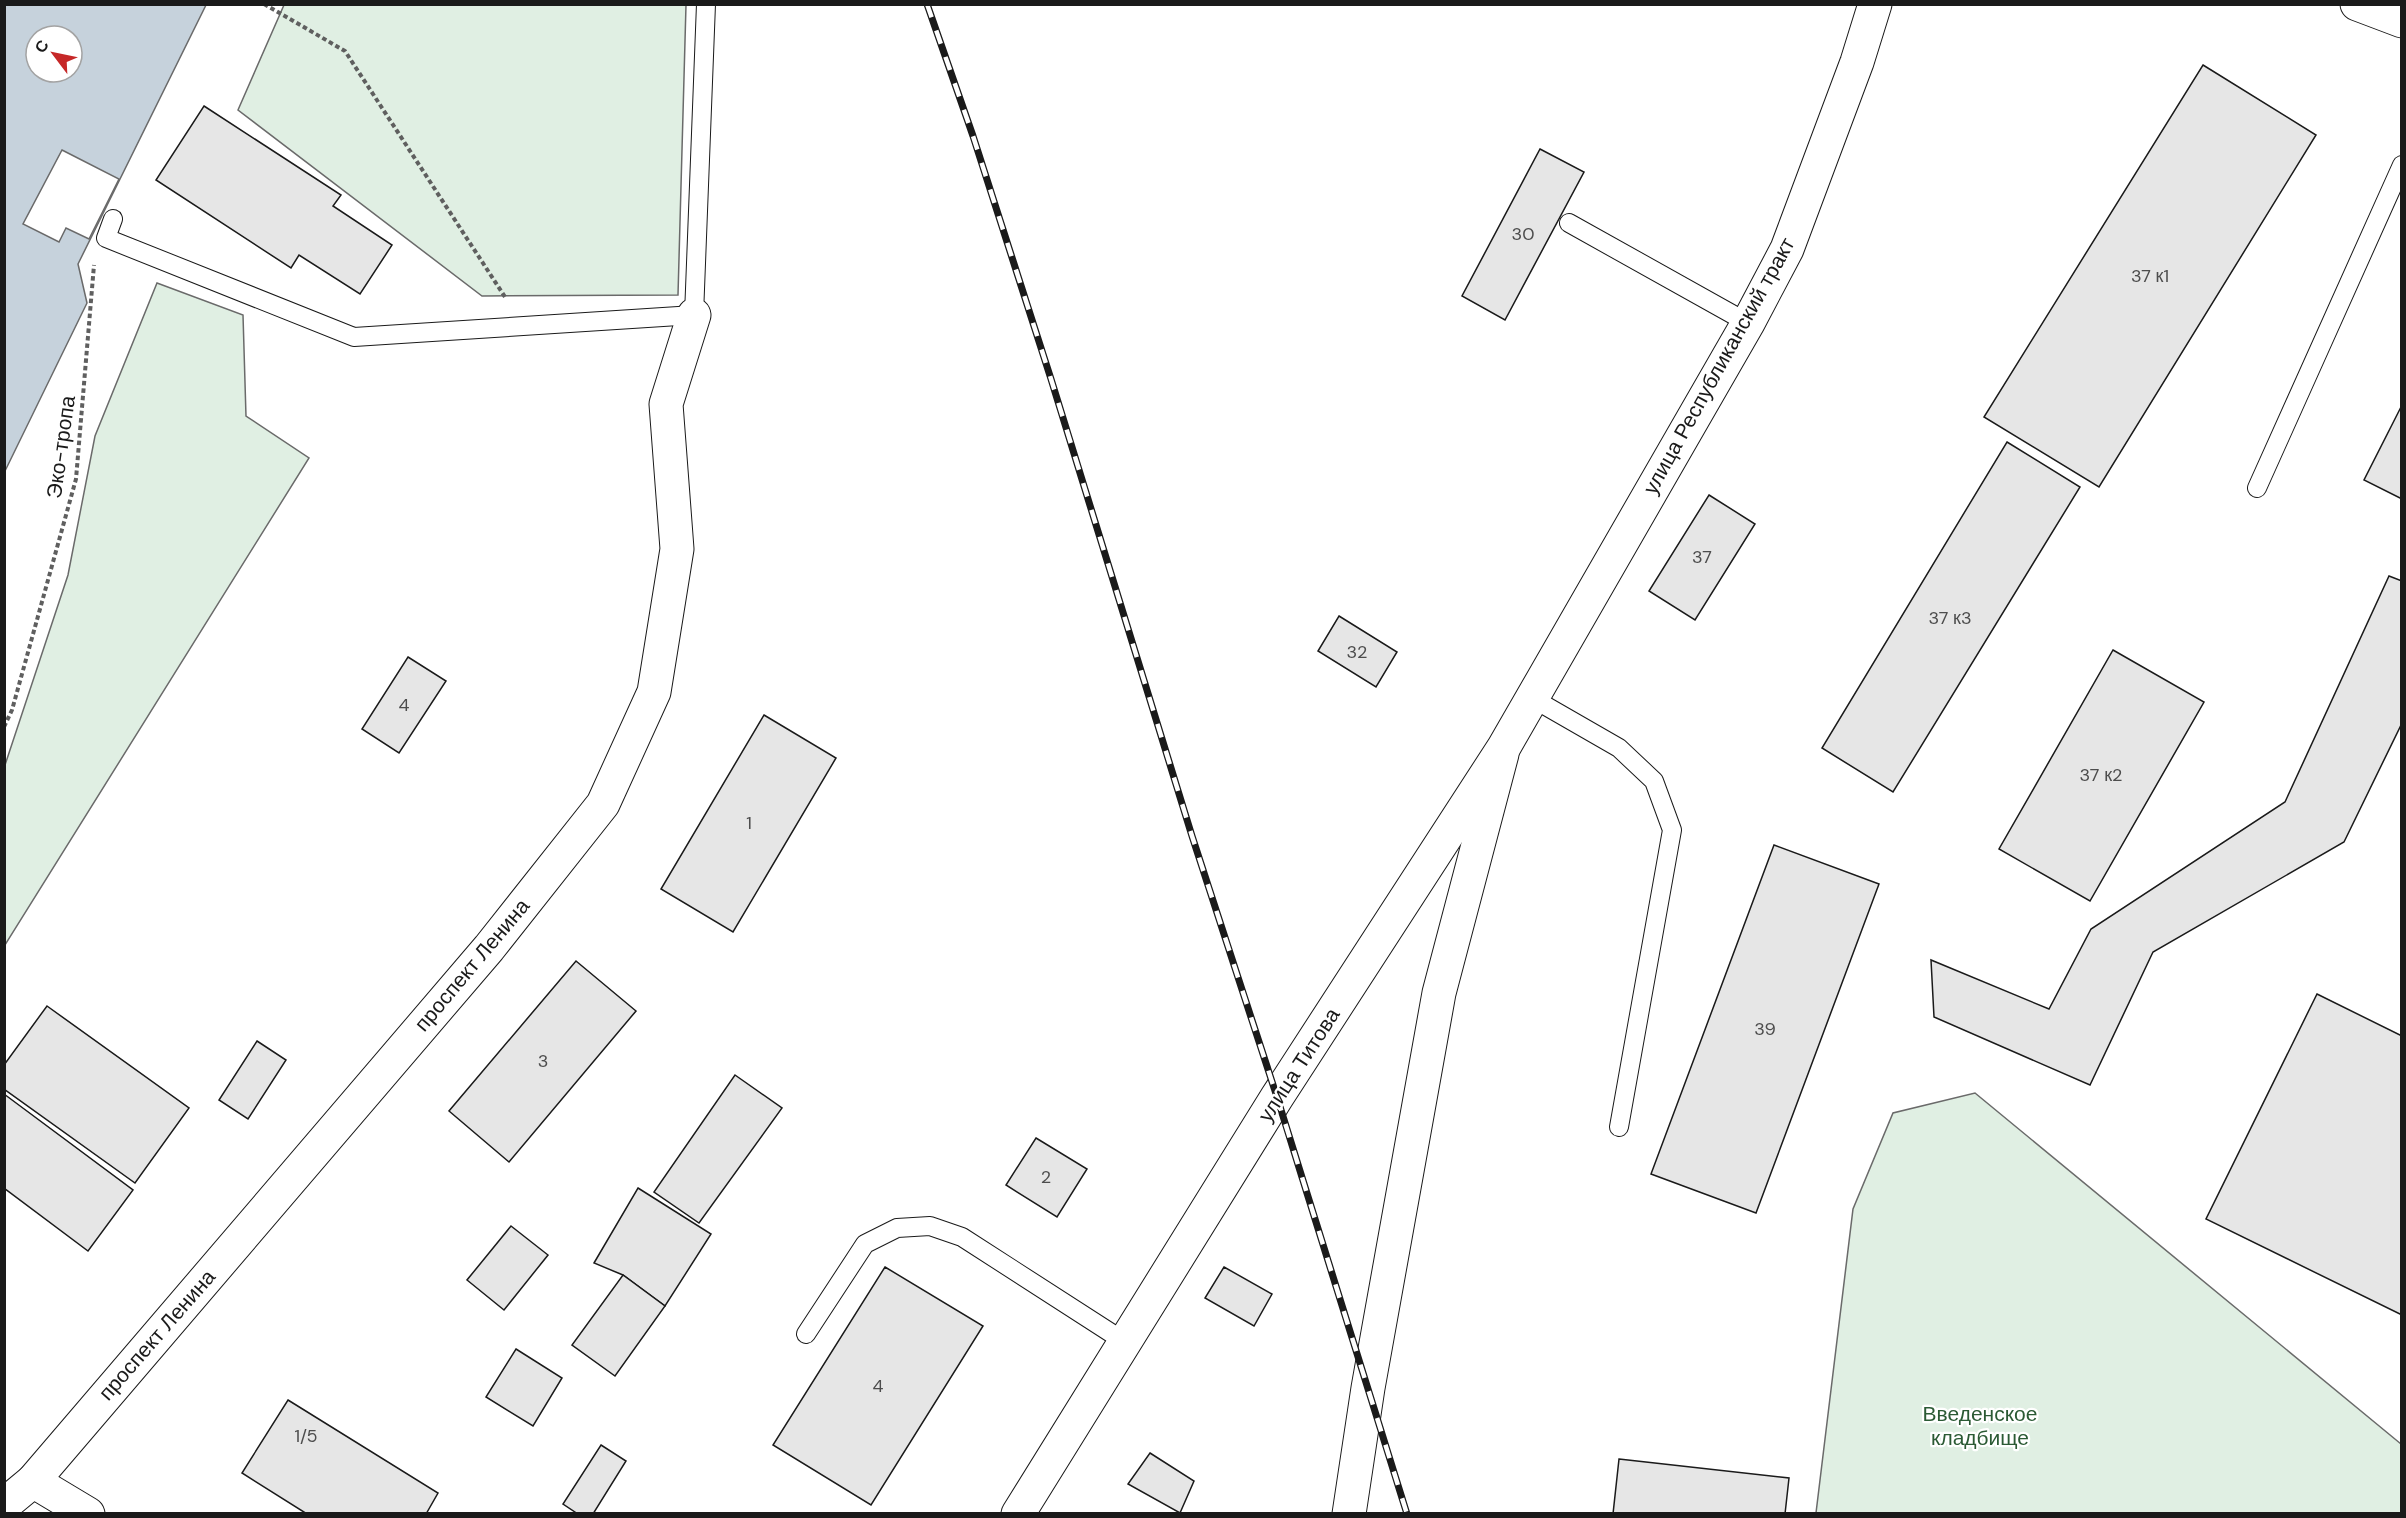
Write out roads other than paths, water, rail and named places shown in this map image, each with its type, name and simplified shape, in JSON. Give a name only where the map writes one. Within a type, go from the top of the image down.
[{"type":"street","name":"улица Республиканский тракт","points":[[1580,616],[1748,323],[1787,249],[1857,62],[1875,4]]},
{"type":"street","points":[[2357,4],[2402,21]]},
{"type":"street","name":"проспект Ленина","points":[[4,1505],[33,1480],[489,948],[603,804],[654,692],[677,549],[666,404],[694,315]]},
{"type":"street","name":"улица Титова","points":[[1018,1514],[1278,1097],[1504,747],[1580,616]]},
{"type":"street","points":[[1350,1514],[1368,1388],[1439,993],[1504,747]]},
{"type":"street","points":[[33,1480],[88,1514]]},
{"type":"lane","points":[[113,219],[106,238],[354,337],[694,315],[706,4]]},
{"type":"lane","points":[[2257,488],[2402,165]]},
{"type":"lane","points":[[1569,223],[1748,323]]},
{"type":"lane","points":[[1532,698],[1619,748],[1654,781],[1672,830],[1619,1127]]},
{"type":"lane","points":[[806,1334],[865,1244],[897,1228],[930,1226],[962,1237],[1125,1342]]},
{"type":"railway","points":[[927,4],[973,136],[1051,379],[1192,836],[1277,1097],[1407,1514]]},
{"type":"park label","name":"Введенское кладбище","points":[[1980,1426]]}]
